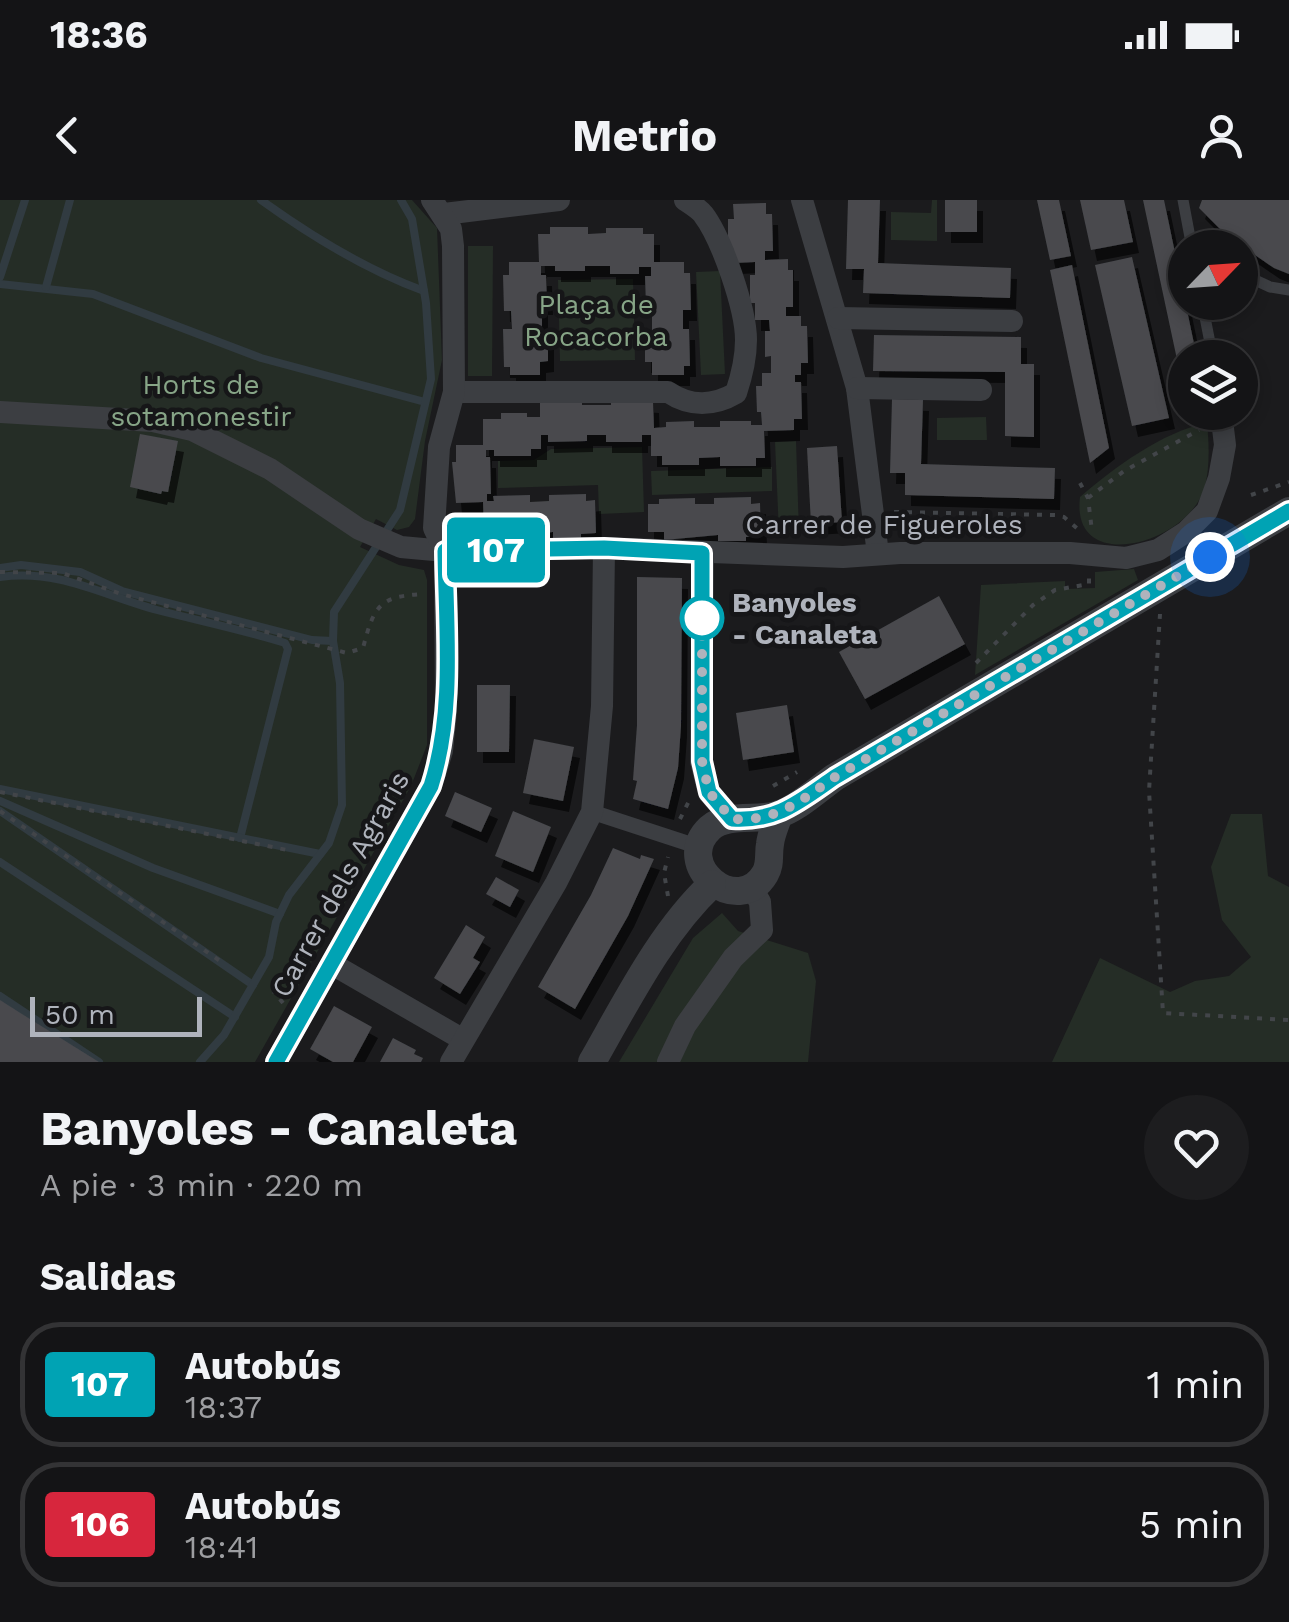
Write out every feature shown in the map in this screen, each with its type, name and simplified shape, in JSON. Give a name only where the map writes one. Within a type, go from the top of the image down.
[{"type":"street","points":[[438,207],[559,200]]},
{"type":"street","points":[[454,392],[668,392],[683,402],[720,402],[736,394],[744,366],[742,306],[703,214],[685,200]]},
{"type":"street","points":[[802,200],[856,388],[878,554]]},
{"type":"street","name":"Carrer dels Agraris","points":[[276,1062],[411,826],[431,786],[442,751],[446,710],[445,551],[434,528],[439,447],[454,392],[454,246],[452,228],[438,207]]},
{"type":"street","points":[[838,318],[1012,321]]},
{"type":"street","points":[[856,388],[981,390]]},
{"type":"street","name":"Carrer de Figueroles","points":[[0,412],[153,421],[192,430],[270,468],[360,529],[400,547],[445,551],[604,548],[843,557],[1090,548],[1126,558],[1158,550],[1186,532],[1207,511],[1220,478],[1223,430]]},
{"type":"street","points":[[779,814],[769,846],[769,866],[759,882],[731,891],[712,884],[699,863],[699,846],[711,828],[779,814],[835,777],[1289,511]]},
{"type":"street","points":[[450,1062],[556,883],[592,812],[602,706],[604,548]]},
{"type":"street","points":[[702,553],[702,761],[709,792],[738,820],[760,830],[769,846]]},
{"type":"street","points":[[592,812],[699,846]]},
{"type":"street","points":[[592,1062],[660,948],[695,900],[712,884]]},
{"type":"street","points":[[668,1062],[684,1026],[733,958],[762,930],[760,902],[751,887]]},
{"type":"street","points":[[332,964],[462,1039]]},
{"type":"lane","points":[[1183,200],[1189,230]]},
{"type":"lane","points":[[1258,281],[1289,290]]},
{"type":"path","points":[[1088,498],[1124,471],[1196,430]]},
{"type":"path","points":[[1251,494],[1289,482]]},
{"type":"path","points":[[977,663],[1033,605],[1055,590],[1089,584],[1088,498],[1080,483]]},
{"type":"path","points":[[873,522],[892,512],[1056,514],[1064,517],[1090,548]]},
{"type":"path","points":[[0,572],[62,572],[122,594],[348,654],[363,648],[370,619],[383,601],[422,594],[422,606]]},
{"type":"path","points":[[1146,594],[1161,616],[1149,791],[1163,1012],[1289,1020]]},
{"type":"path","points":[[773,786],[807,766]]},
{"type":"path","points":[[0,792],[287,850]]},
{"type":"path","points":[[0,811],[222,963]]},
{"type":"path","points":[[284,1005],[274,986],[316,940]]},
{"type":"green space","name":"Horts de sotamonestir","points":[[0,200],[412,200],[437,228],[442,360],[425,441],[415,519],[409,527],[397,530],[376,519],[360,547],[399,565],[424,570],[427,745],[411,786],[255,1062],[0,1062]]},
{"type":"green space","points":[[932,200],[937,200],[937,241],[891,240],[891,212],[931,213]]},
{"type":"green space","points":[[468,246],[493,246],[492,376],[468,376]]},
{"type":"green space","points":[[720,271],[725,374],[701,375],[696,272]]},
{"type":"green space","name":"Plaça de Rocacorba","points":[[633,279],[635,360],[560,361],[558,280]]},
{"type":"green space","points":[[986,417],[987,440],[937,440],[937,418]]},
{"type":"green space","points":[[1207,430],[1207,478],[1195,506],[1178,523],[1133,543],[1111,544],[1093,537],[1082,522],[1080,497],[1124,463],[1173,434]]},
{"type":"green space","points":[[796,441],[799,533],[779,533],[775,442]]},
{"type":"green space","points":[[642,447],[644,512],[599,514],[598,485],[498,488],[498,461],[534,460],[551,449]]},
{"type":"green space","points":[[772,467],[772,491],[652,495],[651,471]]},
{"type":"green space","points":[[1134,569],[1138,580],[975,675],[981,585],[1065,581],[1065,589],[1095,588],[1095,572]]},
{"type":"green space","points":[[1231,814],[1262,814],[1268,876],[1289,887],[1289,1062],[1052,1062],[1100,958],[1170,992],[1195,981],[1229,976],[1251,957],[1222,920],[1211,867]]},
{"type":"green space","points":[[722,913],[738,931],[808,953],[816,981],[808,1062],[619,1062],[693,938]]},
{"type":"building","points":[[848,200],[880,200],[878,263],[1011,268],[1010,298],[863,293],[864,269],[846,269]]},
{"type":"building","points":[[945,200],[977,200],[977,232],[945,232]]},
{"type":"building","points":[[1037,200],[1059,200],[1071,256],[1050,260]]},
{"type":"building","points":[[1080,200],[1124,200],[1133,242],[1091,250]]},
{"type":"building","points":[[1143,200],[1164,200],[1170,230],[1168,317]]},
{"type":"building","points":[[1202,200],[1289,200],[1289,274],[1258,257],[1258,230],[1221,230],[1199,208]]},
{"type":"building","points":[[766,203],[766,214],[772,214],[773,251],[765,251],[765,260],[788,259],[788,270],[793,270],[793,307],[786,307],[786,316],[801,316],[801,326],[807,326],[808,363],[801,363],[801,375],[795,375],[795,382],[801,382],[802,419],[794,419],[794,430],[764,431],[765,458],[756,458],[756,466],[720,466],[720,457],[699,458],[699,465],[662,465],[662,456],[651,456],[651,435],[642,435],[642,442],[606,442],[606,435],[587,435],[587,441],[548,442],[548,435],[541,435],[541,449],[531,449],[531,456],[494,456],[494,450],[486,450],[486,457],[490,457],[491,494],[487,494],[487,501],[494,501],[493,496],[530,495],[530,502],[549,501],[549,495],[586,494],[586,501],[595,500],[596,533],[581,534],[581,538],[553,538],[553,532],[499,537],[499,529],[484,529],[483,502],[456,503],[452,462],[456,462],[456,445],[483,445],[483,419],[501,419],[501,413],[540,417],[540,403],[582,398],[582,405],[611,405],[611,399],[653,402],[654,428],[666,427],[666,422],[694,421],[694,427],[720,427],[720,421],[762,425],[756,386],[762,386],[762,373],[771,373],[771,356],[765,357],[769,320],[755,320],[755,303],[750,303],[750,275],[755,275],[755,262],[734,263],[733,247],[728,247],[728,219],[734,219],[733,204]]},
{"type":"building","points":[[550,227],[588,227],[588,234],[606,233],[606,228],[643,228],[643,234],[654,234],[654,262],[684,262],[684,273],[690,273],[691,310],[683,310],[683,329],[689,329],[690,366],[684,366],[684,375],[652,375],[652,362],[645,362],[645,334],[652,334],[652,307],[646,307],[645,276],[651,276],[651,267],[639,267],[639,274],[610,274],[610,266],[555,271],[555,266],[541,266],[541,275],[546,275],[547,304],[542,304],[542,330],[548,330],[548,361],[540,362],[540,375],[510,375],[510,367],[504,367],[503,329],[512,329],[511,311],[504,311],[503,275],[509,275],[509,262],[539,262],[538,234],[550,234]]},
{"type":"building","points":[[1132,257],[1168,418],[1132,426],[1095,265]]},
{"type":"building","points":[[1072,265],[1109,448],[1090,463],[1050,270]]},
{"type":"building","points":[[1169,320],[1189,320],[1193,340],[1173,340]]},
{"type":"building","points":[[874,335],[1021,337],[1021,364],[1034,364],[1034,437],[1005,436],[1005,372],[873,371]]},
{"type":"building","points":[[892,399],[923,400],[921,464],[1055,468],[1054,499],[905,495],[905,473],[890,473]]},
{"type":"building","points":[[140,434],[178,441],[168,492],[130,487]]},
{"type":"building","points":[[837,446],[842,522],[811,524],[807,448]]},
{"type":"building","points":[[751,497],[751,504],[760,503],[761,536],[746,537],[746,541],[718,541],[718,535],[664,540],[664,532],[648,532],[648,504],[659,504],[659,499],[695,498],[695,504],[714,504],[714,498]]},
{"type":"building","points":[[637,577],[682,578],[681,726],[678,768],[668,809],[633,799],[637,781],[633,780]]},
{"type":"building","points":[[939,596],[965,644],[865,699],[839,652]]},
{"type":"building","points":[[477,685],[510,685],[509,752],[477,752]]},
{"type":"building","points":[[787,705],[794,752],[743,760],[736,713]]},
{"type":"building","points":[[534,739],[574,747],[563,801],[523,793]]},
{"type":"building","points":[[455,792],[492,808],[481,832],[445,816]]},
{"type":"building","points":[[513,811],[551,827],[533,872],[495,856]]},
{"type":"building","points":[[613,848],[640,859],[641,855],[654,859],[628,916],[575,1009],[538,987]]},
{"type":"building","points":[[496,877],[519,890],[510,907],[486,894]]},
{"type":"building","points":[[466,925],[485,937],[473,958],[480,962],[460,994],[434,978]]},
{"type":"building","points":[[0,1000],[22,1014],[99,1062],[0,1062]]},
{"type":"building","points":[[334,1006],[372,1027],[353,1062],[333,1062],[310,1049]]},
{"type":"building","points":[[393,1038],[416,1050],[414,1054],[423,1058],[421,1062],[380,1062]]},
{"type":"waterway","points":[[0,277],[25,200]]},
{"type":"waterway","points":[[46,287],[70,200]]},
{"type":"waterway","points":[[261,200],[340,251],[424,291]]},
{"type":"waterway","points":[[200,1062],[224,1035],[269,957],[276,922],[289,895],[329,843],[342,805],[340,683],[333,641],[334,612],[400,510],[431,379],[426,303],[412,219],[401,200]]},
{"type":"waterway","points":[[0,284],[93,294],[261,358],[425,402]]},
{"type":"waterway","points":[[0,568],[21,565],[80,572],[122,591],[312,640],[333,641]]},
{"type":"waterway","points":[[0,577],[62,580],[157,610],[285,643],[288,649],[240,838]]},
{"type":"waterway","points":[[0,789],[320,854]]},
{"type":"waterway","points":[[0,801],[153,868],[280,914]]},
{"type":"waterway","points":[[0,811],[253,985]]},
{"type":"waterway","points":[[0,862],[235,1017]]},
{"type":"waterway","points":[[0,996],[99,1062]]},
{"type":"bus line","name":"107","points":[[276,1062],[431,786],[442,751],[446,710],[445,551],[604,548],[702,553],[702,761],[709,792],[732,819],[743,820],[786,811],[835,777],[1289,511]]},
{"type":"place","name":"Banyoles - Canaleta","points":[[702,618]]},
{"type":"route","points":[[702,618],[702,761],[709,792],[732,819],[743,820],[786,811],[835,777],[1210,557]]}]
